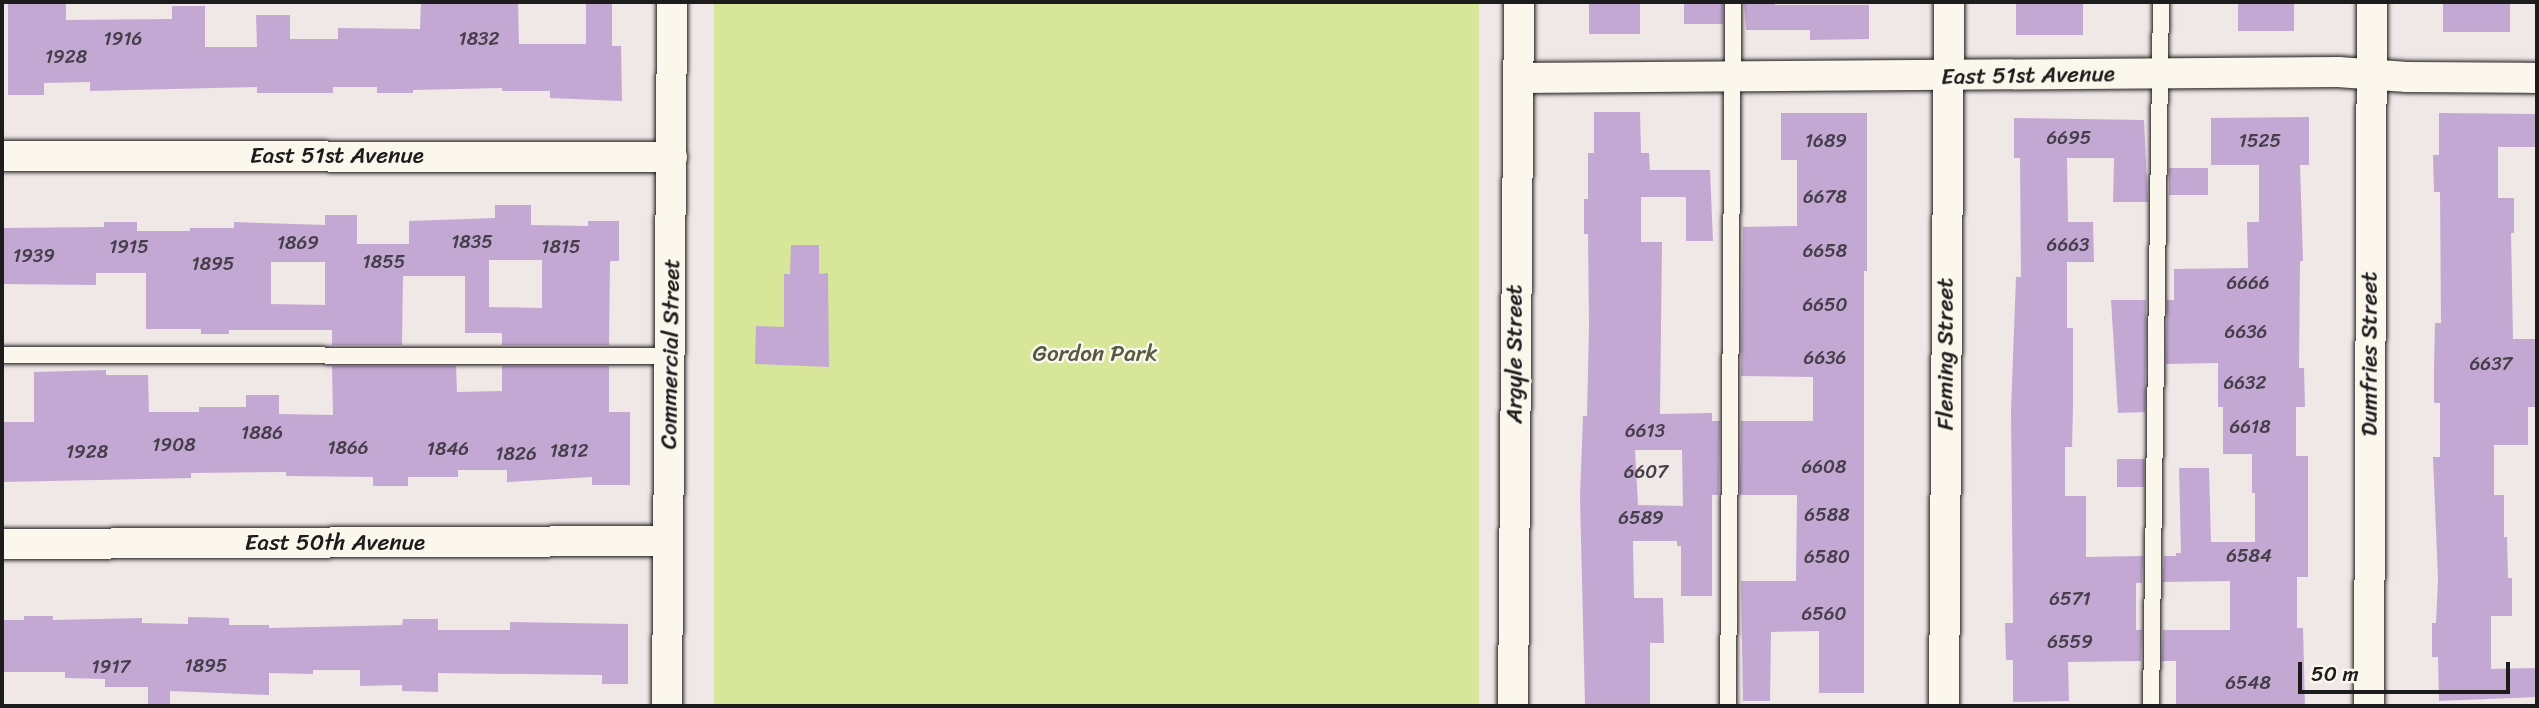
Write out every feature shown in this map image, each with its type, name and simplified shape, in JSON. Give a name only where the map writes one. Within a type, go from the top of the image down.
[{"type":"street","name":"Commercial Street","points":[[667,706],[672,2]]},
{"type":"street","name":"Argyle Street","points":[[1513,706],[1519,2]]},
{"type":"street","name":"Fleming Street","points":[[1944,706],[1949,2]]},
{"type":"street","name":"Dumfries Street","points":[[2369,706],[2372,2]]},
{"type":"street","name":"East 51st Avenue","points":[[1518,78],[2160,74],[2372,74],[2537,78]]},
{"type":"street","name":"East 51st Avenue","points":[[2,156],[672,157]]},
{"type":"street","name":"East 50th Avenue","points":[[2,544],[668,541]]},
{"type":"lane","points":[[1728,706],[1733,2]]},
{"type":"lane","points":[[2151,706],[2161,2]]},
{"type":"lane","points":[[2,355],[671,356]]},
{"type":"green space","name":"Gordon Park","points":[[714,2],[1479,2],[1479,706],[714,706]]},
{"type":"building","points":[[8,2],[66,2],[66,20],[172,19],[172,6],[205,6],[205,47],[257,47],[256,15],[290,15],[290,39],[338,39],[338,28],[420,29],[421,2],[518,2],[519,44],[586,44],[586,2],[612,2],[612,46],[621,46],[622,101],[550,98],[550,91],[502,91],[502,88],[413,90],[413,93],[377,93],[377,87],[333,87],[333,93],[257,93],[257,87],[90,91],[90,82],[44,83],[44,95],[8,95]]},
{"type":"building","points":[[1589,2],[1640,2],[1640,34],[1589,34]]},
{"type":"building","points":[[1684,2],[1723,2],[1723,24],[1684,24]]},
{"type":"building","points":[[1744,2],[1775,2],[1775,5],[1869,5],[1869,39],[1810,40],[1810,30],[1746,30]]},
{"type":"building","points":[[2238,2],[2294,2],[2294,31],[2238,31]]},
{"type":"building","points":[[2443,2],[2510,2],[2510,32],[2443,32]]},
{"type":"building","points":[[2016,3],[2083,3],[2083,35],[2016,35]]},
{"type":"building","points":[[1594,112],[1640,112],[1641,153],[1649,153],[1650,170],[1710,170],[1713,241],[1686,241],[1686,197],[1641,197],[1641,242],[1662,242],[1660,414],[1712,413],[1712,421],[1720,421],[1719,495],[1712,495],[1712,596],[1681,596],[1681,546],[1677,546],[1677,541],[1633,541],[1634,598],[1663,598],[1664,643],[1650,643],[1650,706],[1585,706],[1580,497],[1583,416],[1587,416],[1589,326],[1588,234],[1584,234],[1584,199],[1588,199],[1588,153],[1594,153]],"holes":[[[1635,450],[1682,450],[1683,506],[1638,505]]]},
{"type":"building","points":[[1781,113],[1867,113],[1867,271],[1864,271],[1864,693],[1819,693],[1819,631],[1771,632],[1770,701],[1743,701],[1741,581],[1796,581],[1797,495],[1740,495],[1741,421],[1813,421],[1813,377],[1741,376],[1743,227],[1797,226],[1797,160],[1781,160]]},
{"type":"building","points":[[2439,113],[2537,114],[2537,147],[2498,147],[2498,198],[2514,198],[2514,233],[2511,233],[2513,339],[2537,339],[2537,407],[2528,407],[2528,445],[2494,445],[2494,495],[2504,495],[2504,537],[2507,537],[2508,578],[2512,578],[2512,616],[2491,616],[2491,669],[2537,668],[2537,697],[2439,701],[2438,657],[2432,657],[2432,623],[2436,623],[2438,579],[2433,457],[2440,457],[2440,403],[2434,403],[2434,368],[2435,323],[2441,323],[2440,192],[2434,192],[2433,155],[2439,155]]},
{"type":"building","points":[[2309,117],[2309,165],[2300,165],[2303,261],[2300,261],[2299,368],[2304,368],[2305,407],[2296,407],[2296,456],[2308,456],[2308,577],[2297,577],[2297,628],[2303,628],[2305,706],[2176,706],[2176,661],[2162,661],[2163,630],[2230,630],[2230,581],[2163,582],[2164,556],[2181,553],[2179,468],[2209,468],[2211,542],[2255,542],[2255,493],[2252,493],[2252,454],[2223,454],[2223,407],[2218,407],[2218,363],[2166,364],[2167,300],[2174,300],[2174,269],[2248,268],[2247,222],[2259,222],[2259,165],[2211,165],[2211,118]]},
{"type":"building","points":[[2014,118],[2144,120],[2148,202],[2113,202],[2114,158],[2067,158],[2068,222],[2093,222],[2094,262],[2067,262],[2067,328],[2073,328],[2073,406],[2072,447],[2065,447],[2065,496],[2086,496],[2086,557],[2143,556],[2142,583],[2136,583],[2136,630],[2142,630],[2141,661],[2068,662],[2069,701],[2013,702],[2013,660],[2006,660],[2005,623],[2013,623],[2011,410],[2016,277],[2021,277],[2020,158],[2014,158]]},
{"type":"building","points":[[2169,168],[2208,168],[2208,195],[2169,195]]},
{"type":"building","points":[[495,205],[531,205],[531,225],[588,226],[588,221],[619,221],[619,261],[610,261],[609,345],[502,345],[502,333],[465,333],[465,276],[403,276],[402,345],[332,345],[332,330],[229,330],[229,334],[201,334],[201,329],[146,329],[146,273],[96,273],[96,285],[2,284],[2,228],[104,227],[104,222],[137,222],[137,231],[190,231],[190,228],[234,228],[234,222],[325,225],[325,215],[357,215],[357,244],[409,244],[409,221],[495,218]],"holes":[[[489,260],[542,260],[542,308],[489,307]],[[271,262],[325,262],[325,305],[271,304]]]},
{"type":"building","points":[[791,245],[819,245],[819,274],[828,273],[829,367],[755,364],[756,326],[784,327],[784,274],[790,274]]},
{"type":"building","points":[[2111,300],[2146,300],[2145,412],[2118,413]]},
{"type":"building","points":[[332,366],[456,366],[457,392],[502,391],[502,366],[609,366],[609,412],[630,412],[630,485],[592,485],[592,477],[507,482],[507,470],[458,470],[458,477],[408,477],[408,486],[373,486],[373,477],[286,476],[286,472],[191,473],[191,478],[2,482],[2,422],[34,422],[34,372],[106,370],[106,375],[148,375],[149,412],[199,412],[199,407],[246,407],[246,395],[279,395],[279,414],[333,415]]},
{"type":"building","points":[[2117,459],[2144,459],[2144,487],[2117,487]]},
{"type":"building","points":[[24,616],[53,616],[53,620],[142,618],[142,623],[188,624],[188,617],[229,618],[229,625],[269,625],[269,628],[402,625],[403,619],[438,619],[438,630],[510,630],[510,622],[628,624],[628,684],[602,684],[602,675],[438,673],[438,692],[402,691],[402,685],[360,686],[360,670],[313,670],[313,674],[269,673],[269,695],[170,691],[170,706],[148,706],[148,687],[105,687],[105,679],[65,678],[65,672],[2,672],[2,620],[24,620]]}]
